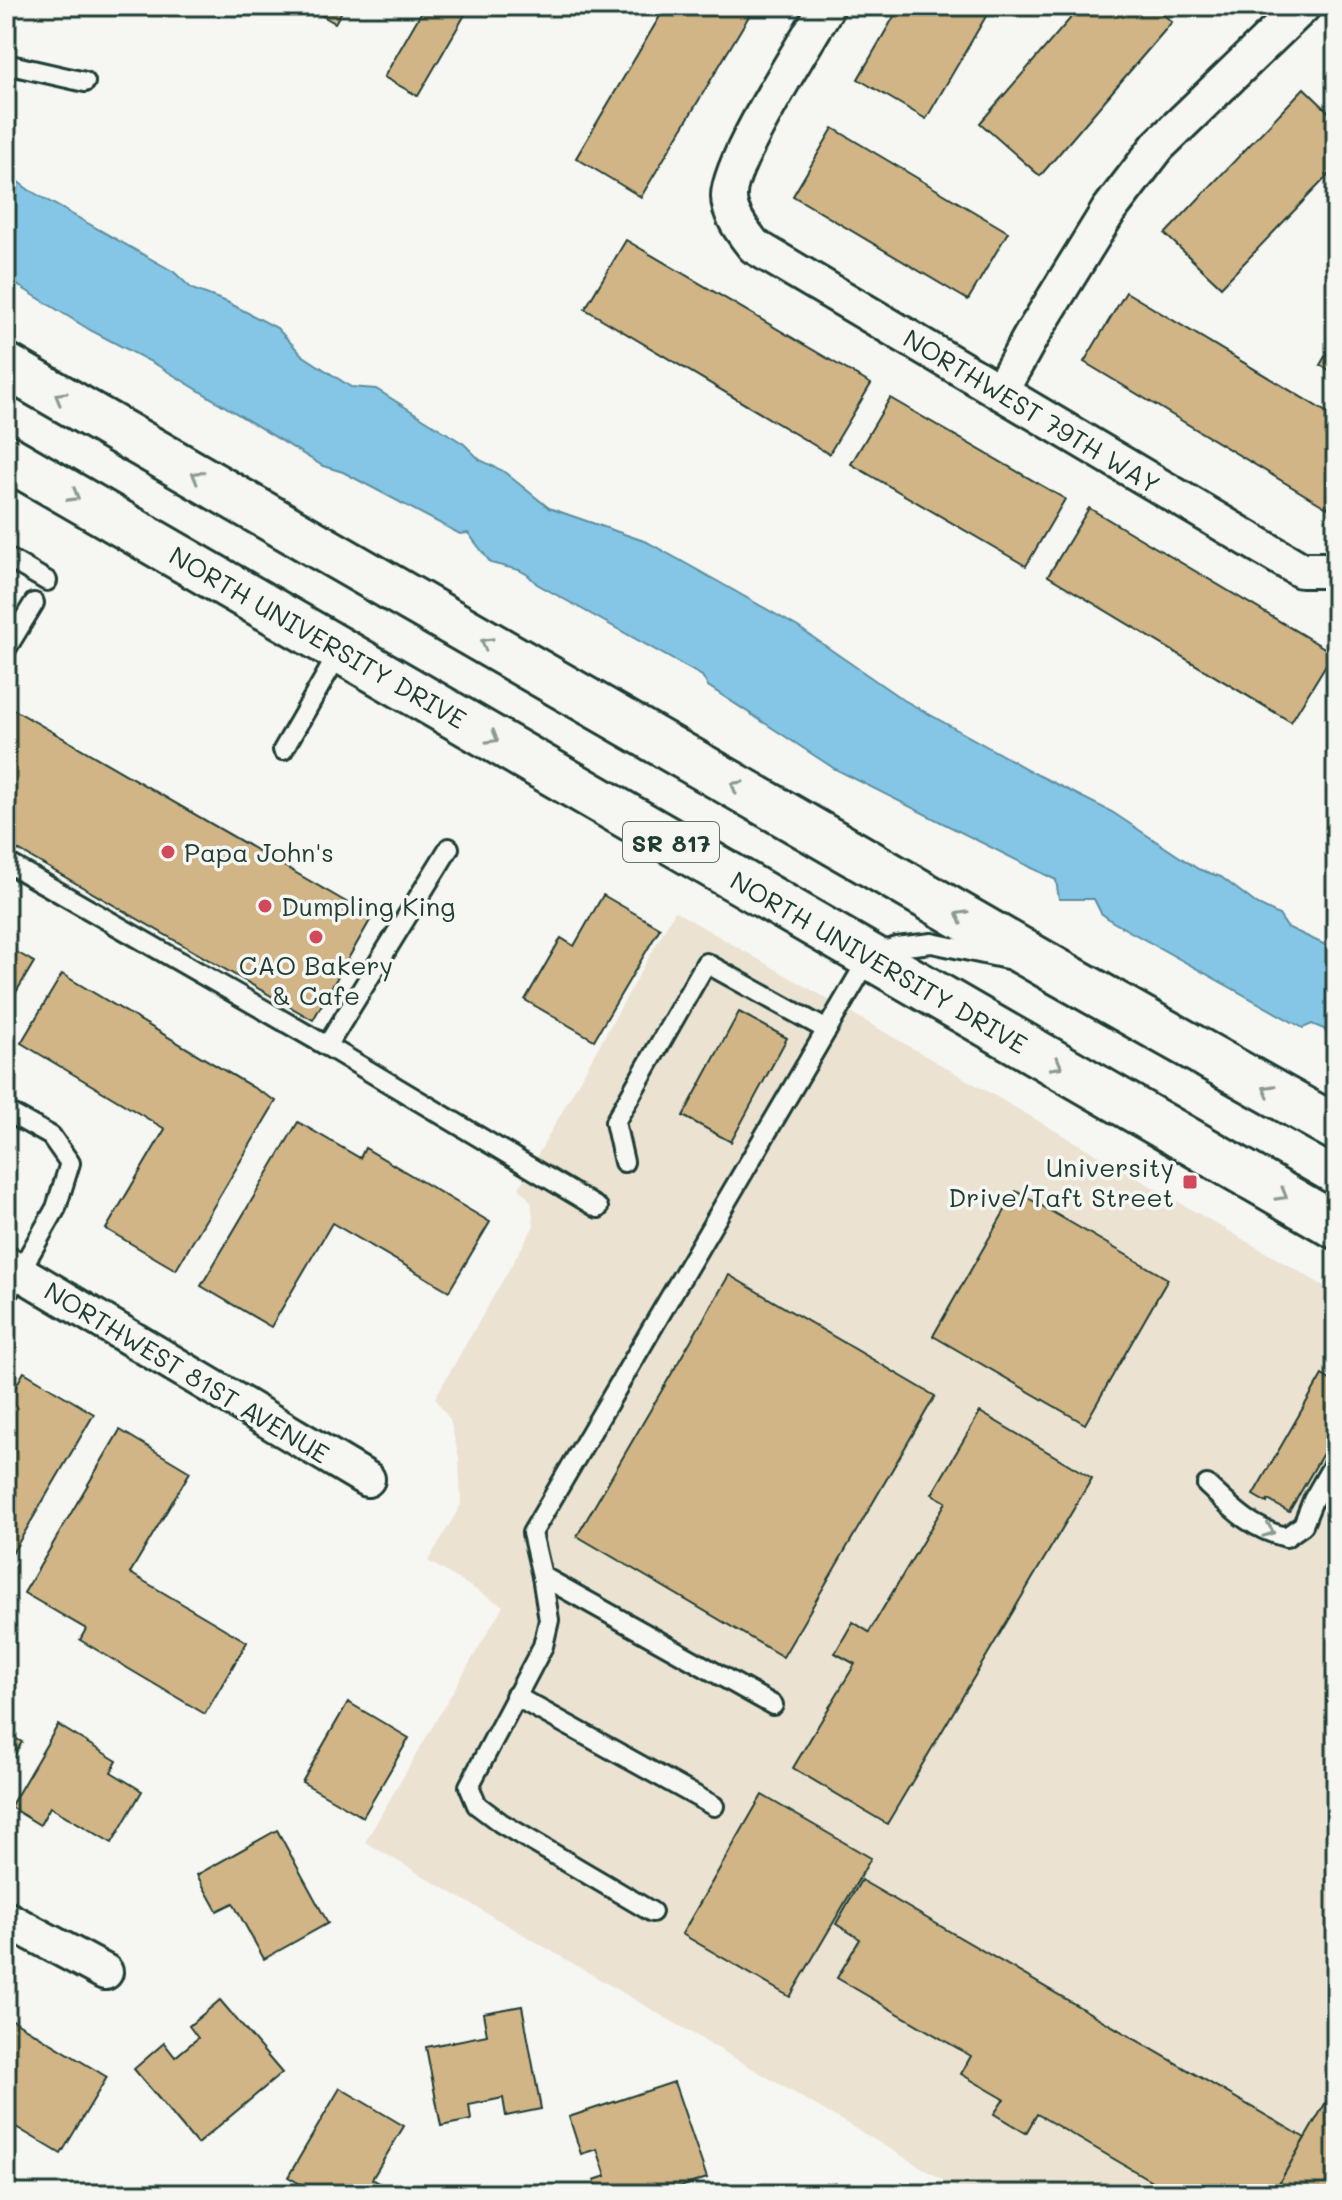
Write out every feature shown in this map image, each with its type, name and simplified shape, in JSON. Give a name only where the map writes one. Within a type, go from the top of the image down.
[{"type":"main road","points":[[6,366],[1053,969],[1336,1128]]},
{"type":"main road","name":"NORTH UNIVERSITY DRIVE","points":[[8,463],[1336,1226]]},
{"type":"street","name":"NORTHWEST 79TH WAY","points":[[827,6],[737,163],[729,197],[739,227],[754,246],[1301,570],[1336,570]]},
{"type":"street","points":[[1000,392],[1109,210],[1158,146],[1303,6]]},
{"type":"street","name":"NORTHWEST 81ST AVENUE","points":[[11,1278],[367,1479]]},
{"type":"street","points":[[6,1919],[105,1972]]},
{"type":"lane","points":[[6,64],[85,82]]},
{"type":"lane","points":[[6,557],[47,581]]},
{"type":"lane","points":[[6,649],[34,603]]},
{"type":"lane","points":[[283,750],[340,651]]},
{"type":"lane","points":[[327,1046],[449,848]]},
{"type":"lane","points":[[6,862],[327,1046],[598,1208]]},
{"type":"lane","points":[[652,1912],[501,1823],[477,1805],[469,1786],[543,1646],[549,1620],[532,1533],[870,956],[896,947],[932,943],[1053,969]]},
{"type":"lane","points":[[624,1162],[615,1122],[706,963],[827,1030]]},
{"type":"lane","points":[[6,1111],[51,1136],[70,1163],[56,1208],[11,1278]]},
{"type":"lane","points":[[1207,1485],[1237,1513],[1264,1532],[1286,1537],[1303,1525],[1313,1500],[1336,1460]]},
{"type":"lane","points":[[542,1576],[773,1705]]},
{"type":"lane","points":[[515,1696],[714,1806]]},
{"type":"shaded area","points":[[675,911],[1336,1293],[1336,2194],[967,2194],[365,1842],[503,1606],[428,1561],[461,1505],[459,1459],[450,1420],[435,1398],[534,1226],[531,1201],[519,1188]]},
{"type":"water","points":[[6,173],[29,190],[174,272],[192,289],[227,302],[277,328],[302,355],[351,387],[376,389],[464,444],[480,460],[503,471],[549,508],[647,542],[717,581],[798,627],[902,699],[1032,772],[1112,812],[1198,869],[1221,877],[1258,905],[1279,915],[1287,927],[1336,950],[1336,1049],[1324,1029],[1312,1024],[1303,1028],[1113,922],[1101,913],[1094,899],[1059,899],[1056,880],[835,769],[708,686],[702,676],[537,584],[519,570],[491,563],[468,533],[460,534],[343,472],[323,466],[6,278]]},
{"type":"building","points":[[305,6],[345,6],[335,23]]},
{"type":"building","points":[[425,6],[470,6],[418,96],[384,77]]},
{"type":"building","points":[[666,6],[755,6],[641,197],[576,158]]},
{"type":"building","points":[[900,6],[992,6],[926,119],[858,79]]},
{"type":"building","points":[[1081,6],[1154,6],[1172,22],[1040,176],[980,123]]},
{"type":"building","points":[[1304,88],[1336,119],[1336,167],[1221,287],[1165,234]]},
{"type":"building","points":[[833,128],[1008,232],[968,300],[793,196]]},
{"type":"building","points":[[626,240],[871,384],[829,454],[585,309]]},
{"type":"building","points":[[1126,292],[1336,418],[1336,493],[1327,508],[1084,362]]},
{"type":"building","points":[[1336,337],[1336,374],[1320,365]]},
{"type":"building","points":[[890,398],[1065,499],[1026,566],[851,464]]},
{"type":"building","points":[[1089,508],[1333,653],[1291,722],[1048,576]]},
{"type":"building","points":[[6,705],[372,917],[313,1020],[6,843]]},
{"type":"building","points":[[603,895],[660,928],[594,1040],[525,1000],[561,938],[574,946]]},
{"type":"building","points":[[6,946],[34,962],[6,1009]]},
{"type":"building","points":[[62,974],[276,1101],[176,1270],[106,1229],[165,1129],[21,1043]]},
{"type":"building","points":[[739,1012],[787,1038],[731,1142],[683,1116]]},
{"type":"building","points":[[298,1122],[360,1158],[365,1148],[490,1222],[449,1291],[332,1223],[271,1327],[201,1286]]},
{"type":"building","points":[[1016,1191],[1168,1279],[1085,1424],[933,1336]]},
{"type":"building","points":[[729,1275],[935,1396],[783,1657],[577,1536]]},
{"type":"building","points":[[24,1372],[94,1414],[6,1564],[6,1403]]},
{"type":"building","points":[[1322,1375],[1336,1384],[1336,1445],[1331,1454],[1325,1450],[1289,1512],[1253,1495]]},
{"type":"building","points":[[980,1412],[1092,1478],[887,1824],[793,1768],[855,1664],[835,1653],[853,1622],[869,1632],[946,1502],[932,1494]]},
{"type":"building","points":[[120,1430],[190,1472],[130,1573],[247,1642],[205,1714],[80,1640],[86,1629],[24,1593]]},
{"type":"building","points":[[348,1702],[409,1738],[363,1817],[302,1782]]},
{"type":"building","points":[[58,1725],[117,1761],[111,1772],[142,1791],[112,1843],[50,1807],[40,1825],[10,1807]]},
{"type":"building","points":[[6,1733],[22,1742],[6,1768]]},
{"type":"building","points":[[762,1795],[871,1858],[790,1997],[682,1934]]},
{"type":"building","points":[[277,1830],[328,1923],[264,1959],[233,1903],[217,1911],[197,1875]]},
{"type":"building","points":[[861,1880],[1305,2138],[1273,2194],[1174,2194],[1037,2114],[1026,2133],[994,2114],[1004,2099],[961,2074],[971,2056],[837,1978],[860,1939],[836,1924]]},
{"type":"building","points":[[220,2000],[282,2073],[197,2144],[134,2069],[164,2043],[175,2057],[198,2038],[189,2026]]},
{"type":"building","points":[[522,2006],[541,2109],[506,2116],[503,2098],[469,2105],[471,2120],[441,2126],[426,2047],[487,2035],[483,2013]]},
{"type":"building","points":[[11,2019],[107,2077],[61,2154],[6,2121],[6,2028]]},
{"type":"building","points":[[674,2082],[707,2178],[674,2189],[676,2194],[599,2194],[594,2180],[606,2176],[597,2149],[581,2154],[569,2117]]},
{"type":"building","points":[[1336,2085],[1336,2194],[1273,2194],[1305,2138]]},
{"type":"building","points":[[340,2088],[404,2126],[372,2179],[392,2190],[389,2194],[318,2194],[288,2177]]},
{"type":"place","name":"Papa John's","points":[[168,852]]},
{"type":"place","name":"Dumpling King","points":[[265,906]]},
{"type":"place","name":"CAO Bakery & Cafe","points":[[316,937]]},
{"type":"place","name":"University Drive/Taft Street","points":[[1190,1182]]}]
